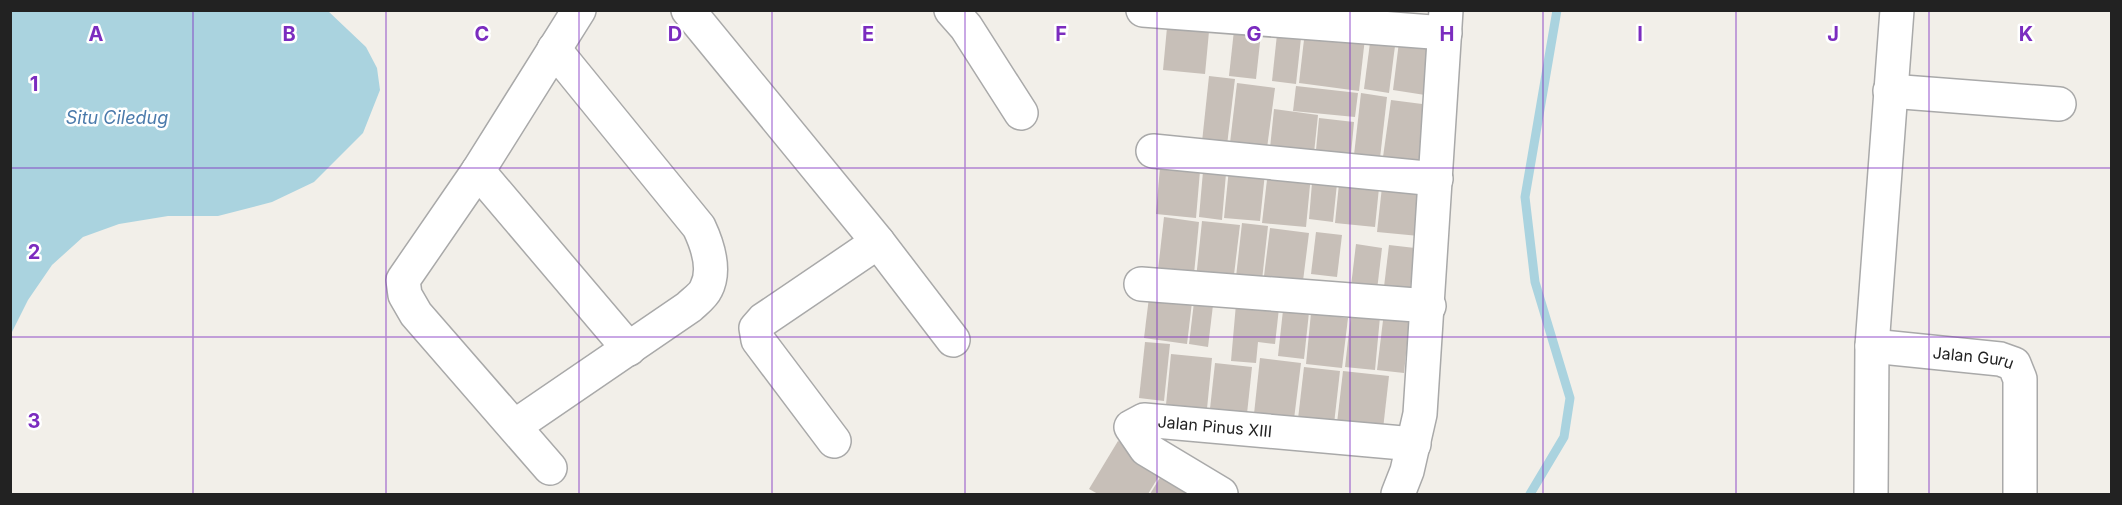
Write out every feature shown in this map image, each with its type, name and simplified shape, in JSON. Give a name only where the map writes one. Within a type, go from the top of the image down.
[{"type":"street","points":[[550,468],[416,314],[405,295],[403,280],[478,171],[579,10]]},
{"type":"street","points":[[688,10],[878,242],[953,340]]},
{"type":"street","points":[[951,10],[966,27],[1021,112]]},
{"type":"street","points":[[1143,10],[1445,22],[1429,306],[1420,414],[1407,471],[1398,495]]},
{"type":"street","points":[[1871,495],[1872,346],[1897,10]]},
{"type":"street","points":[[515,426],[689,307],[706,289],[709,272],[708,246],[699,227],[554,49]]},
{"type":"street","points":[[1890,91],[2058,104]]},
{"type":"street","points":[[1153,151],[1436,179]]},
{"type":"street","points":[[478,171],[629,349]]},
{"type":"street","points":[[834,441],[758,340],[756,328],[878,242]]},
{"type":"street","points":[[1141,284],[1429,306]]},
{"type":"street","name":"Jalan Guru","points":[[1872,346],[2000,359],[2014,364],[2020,379],[2020,495]]},
{"type":"street","name":"Jalan Pinus XIII","points":[[1221,495],[1146,450],[1131,427],[1144,420],[1414,444]]},
{"type":"water","name":"Situ Ciledug","points":[[11,10],[328,11],[366,47],[377,68],[380,90],[363,133],[314,182],[272,202],[218,216],[168,216],[119,224],[83,237],[52,265],[28,300],[11,334]]},
{"type":"building","points":[[1168,17],[1210,21],[1205,74],[1163,70]]},
{"type":"building","points":[[1235,21],[1262,24],[1256,79],[1229,76]]},
{"type":"building","points":[[1278,25],[1302,29],[1296,84],[1272,81]]},
{"type":"building","points":[[1305,31],[1365,38],[1359,91],[1299,83]]},
{"type":"building","points":[[1371,35],[1396,38],[1389,93],[1364,89]]},
{"type":"building","points":[[1399,42],[1431,47],[1425,95],[1393,90]]},
{"type":"building","points":[[1209,76],[1235,79],[1227,145],[1202,142]]},
{"type":"building","points":[[1237,83],[1275,88],[1267,148],[1230,143]]},
{"type":"building","points":[[1296,86],[1358,93],[1355,117],[1293,111]]},
{"type":"building","points":[[1361,93],[1387,97],[1380,158],[1354,155]]},
{"type":"building","points":[[1391,100],[1430,105],[1423,162],[1383,157]]},
{"type":"building","points":[[1274,109],[1318,115],[1314,153],[1270,148]]},
{"type":"building","points":[[1319,118],[1354,122],[1351,154],[1316,150]]},
{"type":"building","points":[[1204,160],[1227,162],[1222,220],[1199,217]]},
{"type":"building","points":[[1160,167],[1200,171],[1196,218],[1156,214]]},
{"type":"building","points":[[1229,169],[1265,173],[1260,221],[1224,218]]},
{"type":"building","points":[[1268,171],[1311,175],[1306,227],[1262,223]]},
{"type":"building","points":[[1313,171],[1338,174],[1333,222],[1309,219]]},
{"type":"building","points":[[1340,174],[1380,178],[1375,227],[1335,223]]},
{"type":"building","points":[[1383,178],[1425,183],[1419,236],[1377,232]]},
{"type":"building","points":[[1164,217],[1199,222],[1194,274],[1158,270]]},
{"type":"building","points":[[1202,221],[1240,225],[1233,283],[1196,279]]},
{"type":"building","points":[[1242,223],[1268,226],[1262,280],[1236,277]]},
{"type":"building","points":[[1270,228],[1309,233],[1302,289],[1263,284]]},
{"type":"building","points":[[1316,232],[1342,235],[1337,277],[1311,274]]},
{"type":"building","points":[[1356,244],[1382,248],[1377,290],[1351,286]]},
{"type":"building","points":[[1389,245],[1415,248],[1410,290],[1384,287]]},
{"type":"building","points":[[1150,289],[1193,294],[1187,344],[1144,338]]},
{"type":"building","points":[[1284,301],[1310,303],[1304,359],[1278,356]]},
{"type":"building","points":[[1194,302],[1213,305],[1208,347],[1189,344]]},
{"type":"building","points":[[1236,304],[1279,308],[1275,344],[1258,342],[1256,363],[1231,361]]},
{"type":"building","points":[[1384,312],[1410,315],[1404,373],[1377,370]]},
{"type":"building","points":[[1311,313],[1348,318],[1342,368],[1306,364]]},
{"type":"building","points":[[1351,314],[1380,317],[1375,370],[1345,367]]},
{"type":"building","points":[[1145,342],[1170,344],[1164,401],[1139,398]]},
{"type":"building","points":[[1171,354],[1212,358],[1206,419],[1165,415]]},
{"type":"building","points":[[1260,358],[1301,363],[1294,419],[1254,414]]},
{"type":"building","points":[[1215,363],[1252,367],[1246,423],[1209,418]]},
{"type":"building","points":[[1304,367],[1340,371],[1334,424],[1298,419]]},
{"type":"building","points":[[1343,371],[1389,376],[1383,429],[1337,423]]},
{"type":"building","points":[[1118,441],[1164,468],[1148,494],[1098,494],[1089,489]]},
{"type":"building","points":[[1164,471],[1201,494],[1150,494]]},
{"type":"waterway","points":[[1530,494],[1564,437],[1570,398],[1535,282],[1525,197],[1557,10]]}]
